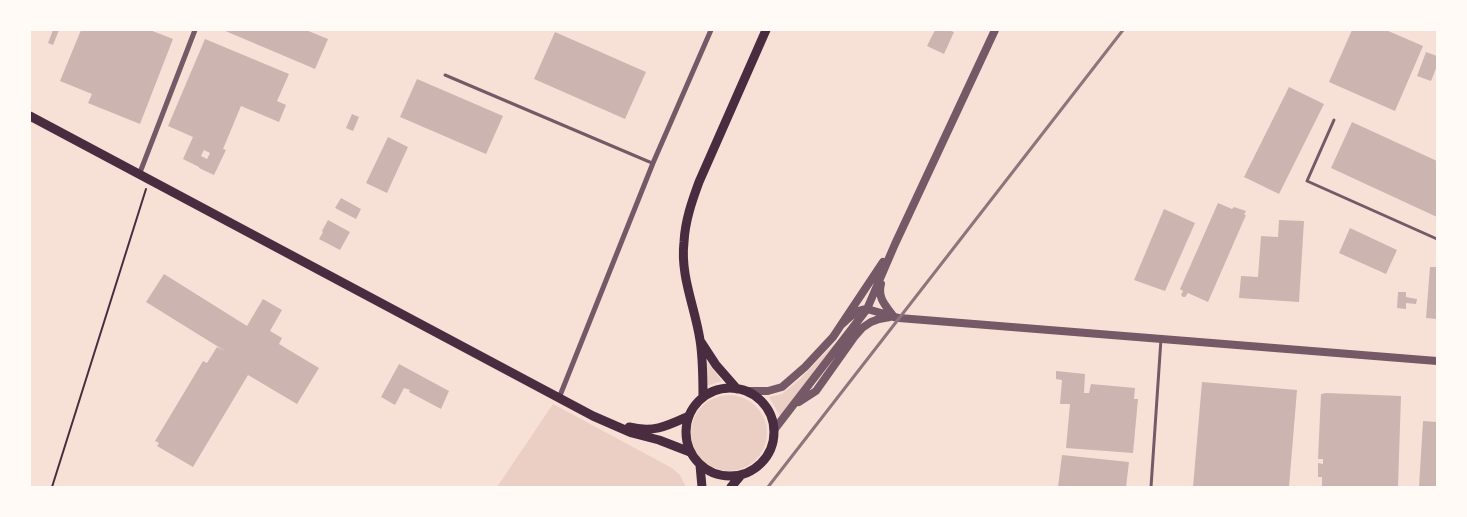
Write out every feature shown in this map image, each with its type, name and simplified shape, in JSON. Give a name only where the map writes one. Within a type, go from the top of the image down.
[{"type":"main road","points":[[703,397],[700,339],[686,281],[683,242],[699,182],[766,30]]},
{"type":"main road","points":[[30,116],[593,416],[632,433],[659,440],[690,452]]},
{"type":"main road","points":[[700,339],[716,365],[742,390],[758,398],[767,409],[774,430],[771,448],[758,467],[741,475],[717,475],[700,465],[690,452],[686,426],[689,416],[703,397],[716,390],[742,390]]},
{"type":"main road","points":[[593,416],[637,429],[649,430],[659,429],[689,416]]},
{"type":"main road","points":[[700,465],[702,487]]},
{"type":"main road","points":[[731,487],[741,475]]},
{"type":"street","points":[[139,175],[195,30]]},
{"type":"street","points":[[559,398],[653,164],[711,30]]},
{"type":"street","points":[[774,430],[867,309],[895,244],[995,30]]},
{"type":"street","points":[[894,317],[883,302],[879,290],[895,244]]},
{"type":"street","points":[[742,390],[768,391],[782,387],[791,380],[821,351],[841,325],[895,244]]},
{"type":"street","points":[[841,325],[851,316],[867,309],[894,317],[1437,361]]},
{"type":"street","points":[[792,407],[816,391],[862,328],[879,319],[894,317]]},
{"type":"lane","points":[[445,75],[653,164]]},
{"type":"lane","points":[[1334,120],[1307,181],[1437,239]]},
{"type":"lane","points":[[1151,487],[1161,339]]},
{"type":"path","points":[[52,487],[149,180]]},
{"type":"shaded area","points":[[836,343],[780,416],[769,397],[782,394]]},
{"type":"shaded area","points":[[706,360],[722,381],[707,386]]},
{"type":"shaded area","points":[[729,395],[743,398],[756,406],[764,419],[767,433],[764,447],[756,460],[743,468],[729,471],[715,468],[702,460],[694,447],[691,433],[694,419],[702,406],[715,398]]},
{"type":"shaded area","points":[[553,404],[672,468],[680,475],[686,487],[497,487]]},
{"type":"building","points":[[53,30],[59,30],[53,45],[48,43]]},
{"type":"building","points":[[81,30],[150,30],[173,39],[140,124],[88,103],[92,94],[60,81]]},
{"type":"building","points":[[223,30],[306,30],[328,39],[315,69]]},
{"type":"building","points":[[935,30],[954,32],[944,54],[927,46]]},
{"type":"building","points":[[1352,30],[1386,30],[1423,46],[1395,111],[1329,82]]},
{"type":"building","points":[[555,32],[646,72],[625,119],[534,79]]},
{"type":"building","points":[[205,39],[289,74],[277,101],[286,105],[279,122],[241,106],[223,149],[226,150],[214,175],[183,159],[193,137],[168,126]],"holes":[[[204,150],[210,153],[207,159],[201,156]]]},
{"type":"building","points":[[1426,52],[1437,56],[1437,66],[1431,81],[1417,76]]},
{"type":"building","points":[[417,79],[503,116],[486,154],[400,117]]},
{"type":"building","points":[[1289,87],[1324,104],[1279,194],[1244,177]]},
{"type":"building","points":[[352,114],[359,117],[353,131],[346,128]]},
{"type":"building","points":[[1352,122],[1437,161],[1437,217],[1331,168]]},
{"type":"building","points":[[388,137],[408,147],[387,193],[366,183]]},
{"type":"building","points":[[341,198],[361,209],[356,219],[335,208]]},
{"type":"building","points":[[1218,203],[1232,209],[1234,207],[1246,211],[1244,215],[1246,215],[1208,302],[1188,293],[1183,297],[1181,295],[1183,291],[1180,289]]},
{"type":"building","points":[[1164,209],[1195,223],[1165,291],[1134,280]]},
{"type":"building","points":[[328,220],[350,232],[340,250],[319,239]]},
{"type":"building","points":[[1279,220],[1304,221],[1299,302],[1239,298],[1241,276],[1258,277],[1261,236],[1278,237]]},
{"type":"building","points":[[1350,228],[1397,250],[1386,274],[1339,253]]},
{"type":"building","points":[[1430,267],[1437,267],[1437,319],[1426,318]]},
{"type":"building","points":[[164,274],[247,326],[263,299],[282,310],[270,331],[282,338],[279,344],[319,368],[297,404],[248,375],[193,467],[157,446],[159,443],[155,441],[203,361],[207,363],[217,347],[225,351],[146,302]]},
{"type":"building","points":[[1398,292],[1406,292],[1406,297],[1417,299],[1416,304],[1406,303],[1406,309],[1397,308]]},
{"type":"building","points":[[399,364],[449,391],[441,409],[404,388],[395,405],[381,397]]},
{"type":"building","points":[[1056,371],[1085,374],[1084,393],[1089,393],[1091,384],[1135,388],[1134,399],[1138,399],[1133,453],[1066,448],[1070,404],[1060,404],[1062,380],[1056,379]]},
{"type":"building","points":[[1202,382],[1297,390],[1289,487],[1193,487]]},
{"type":"building","points":[[1321,394],[1401,396],[1398,487],[1322,487],[1322,477],[1318,477],[1318,463],[1323,464],[1323,459],[1318,459]]},
{"type":"building","points":[[1423,421],[1437,422],[1437,487],[1419,487]]},
{"type":"building","points":[[1062,455],[1129,462],[1126,487],[1058,487]]},
{"type":"railway","points":[[768,487],[1123,30]]}]
